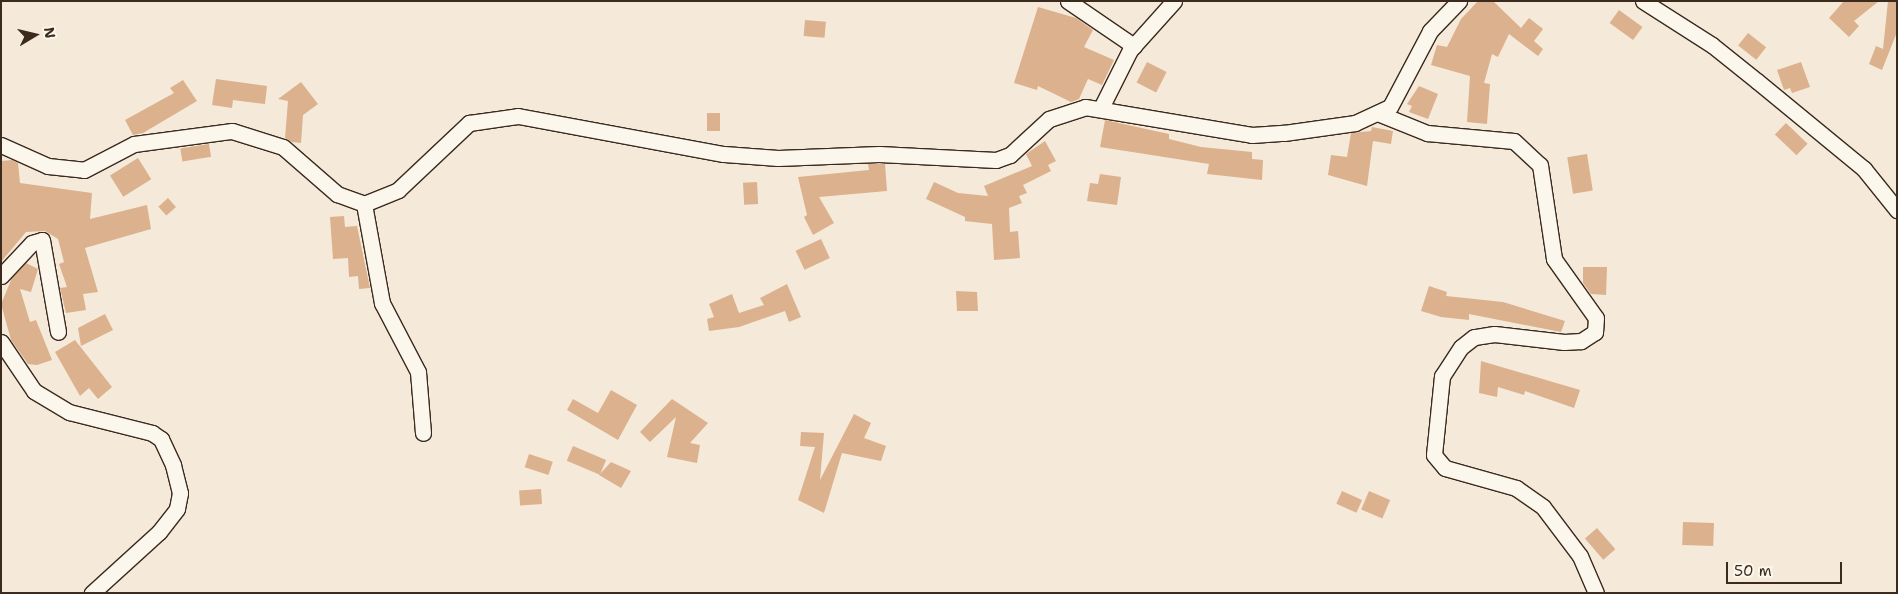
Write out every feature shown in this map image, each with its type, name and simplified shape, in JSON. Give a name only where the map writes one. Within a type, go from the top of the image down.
[{"type":"street","points":[[1068,1],[1134,46]]},
{"type":"street","points":[[1102,106],[1134,46],[1174,1]]},
{"type":"street","points":[[1,145],[48,166],[84,170],[134,144],[232,131],[283,147],[337,194],[364,204],[398,190],[459,129],[495,118],[518,116],[724,154],[778,158],[879,154],[979,162],[1010,155],[1055,116],[1102,106],[1252,135],[1355,123],[1380,114],[1399,93],[1430,31],[1459,1]]},
{"type":"street","points":[[1643,1],[1712,45],[1864,169],[1897,210]]},
{"type":"street","points":[[1380,114],[1427,133],[1514,141],[1540,165],[1546,178],[1554,259],[1596,318],[1595,332],[1581,341],[1564,342],[1494,334],[1474,338],[1461,347],[1442,376],[1434,455],[1445,468],[1516,488],[1542,507],[1580,556],[1596,593]]},
{"type":"street","points":[[364,204],[382,303],[418,372],[424,433]]},
{"type":"street","points":[[1,276],[32,243],[42,240],[58,332]]},
{"type":"street","points":[[1,342],[34,391],[69,412],[152,432],[161,440],[173,465],[180,493],[177,509],[159,532],[92,593]]},
{"type":"building","points":[[1478,1],[1493,1],[1521,28],[1529,18],[1543,29],[1534,41],[1543,49],[1538,56],[1509,34],[1498,57],[1492,54],[1484,83],[1490,84],[1487,124],[1467,122],[1470,76],[1431,65],[1437,45],[1447,47],[1461,19]]},
{"type":"building","points":[[1844,1],[1879,1],[1854,21],[1859,26],[1849,37],[1829,18]]},
{"type":"building","points":[[1888,1],[1897,1],[1897,32],[1882,70],[1869,64],[1876,46],[1883,49]]},
{"type":"building","points":[[1038,7],[1076,18],[1093,30],[1084,47],[1114,60],[1102,85],[1088,79],[1079,99],[1071,102],[1038,86],[1037,90],[1014,83]]},
{"type":"building","points":[[1619,10],[1642,27],[1633,40],[1610,23]]},
{"type":"building","points":[[805,20],[826,22],[825,38],[804,36]]},
{"type":"building","points":[[1748,33],[1766,47],[1756,60],[1738,46]]},
{"type":"building","points":[[1147,62],[1167,72],[1156,92],[1137,82]]},
{"type":"building","points":[[1801,62],[1810,87],[1792,93],[1790,88],[1784,90],[1777,70]]},
{"type":"building","points":[[216,79],[267,86],[265,104],[233,100],[232,108],[212,105]]},
{"type":"building","points":[[183,80],[197,101],[143,133],[133,135],[125,120],[174,93],[170,88]]},
{"type":"building","points":[[301,82],[318,104],[303,115],[301,143],[292,142],[285,138],[288,101],[278,99]]},
{"type":"building","points":[[1419,86],[1438,94],[1428,119],[1409,112],[1412,106],[1407,104]]},
{"type":"building","points":[[707,113],[720,113],[720,131],[707,131]]},
{"type":"building","points":[[1105,120],[1169,134],[1169,139],[1201,147],[1252,152],[1252,159],[1263,160],[1262,180],[1207,174],[1209,164],[1100,147]]},
{"type":"building","points":[[1786,123],[1808,144],[1796,155],[1775,135]]},
{"type":"building","points":[[1372,127],[1393,131],[1391,144],[1373,141],[1367,186],[1328,175],[1331,155],[1347,157],[1351,133],[1371,131]]},
{"type":"building","points":[[1045,141],[1056,161],[1048,165],[1051,171],[1023,185],[1027,193],[1019,196],[1022,203],[1009,208],[1010,232],[1018,231],[1020,258],[994,260],[992,224],[965,221],[965,217],[926,199],[934,182],[958,193],[988,196],[984,186],[1032,166],[1026,154]]},
{"type":"building","points":[[209,144],[211,157],[182,161],[180,149]]},
{"type":"building","points":[[1587,154],[1593,191],[1573,194],[1567,157]]},
{"type":"building","points":[[138,158],[151,179],[123,197],[110,175]]},
{"type":"building","points":[[12,160],[18,163],[20,183],[92,193],[90,219],[147,205],[151,229],[85,248],[98,292],[83,294],[86,310],[66,313],[60,288],[67,287],[59,264],[64,262],[58,239],[45,231],[26,232],[1,262],[1,161]]},
{"type":"building","points":[[868,164],[885,164],[887,191],[819,197],[834,223],[813,235],[804,217],[807,215],[798,177],[869,170]]},
{"type":"building","points":[[1100,174],[1121,177],[1117,205],[1087,201],[1090,183],[1098,184]]},
{"type":"building","points":[[757,182],[758,204],[744,205],[743,183]]},
{"type":"building","points":[[168,198],[176,207],[166,216],[158,207]]},
{"type":"building","points":[[344,216],[345,227],[357,226],[370,288],[359,289],[358,276],[349,277],[348,258],[333,259],[330,217]]},
{"type":"building","points":[[821,239],[830,258],[804,270],[796,251]]},
{"type":"building","points":[[26,263],[38,269],[31,292],[20,289],[30,322],[36,320],[52,360],[37,365],[28,364],[11,340],[1,304],[12,278]]},
{"type":"building","points":[[1583,267],[1607,267],[1606,295],[1591,294],[1583,283]]},
{"type":"building","points":[[787,284],[801,317],[789,322],[785,311],[739,327],[709,331],[707,319],[714,317],[709,304],[732,294],[739,313],[764,305],[760,298]]},
{"type":"building","points":[[1429,286],[1447,292],[1446,296],[1503,302],[1565,321],[1561,332],[1469,314],[1469,320],[1441,317],[1421,311]]},
{"type":"building","points":[[956,291],[977,292],[978,311],[957,311]]},
{"type":"building","points":[[105,314],[113,330],[81,346],[78,328]]},
{"type":"building","points":[[75,340],[112,387],[98,399],[89,388],[80,396],[55,352]]},
{"type":"building","points":[[1481,361],[1580,390],[1574,408],[1525,391],[1524,395],[1498,387],[1497,397],[1479,393]]},
{"type":"building","points":[[611,390],[637,405],[618,440],[567,410],[573,399],[598,413]]},
{"type":"building","points":[[672,399],[708,423],[690,443],[700,445],[697,463],[667,457],[676,417],[650,442],[640,432]]},
{"type":"building","points":[[854,414],[871,423],[864,438],[886,446],[881,461],[842,453],[824,513],[798,500],[815,447],[800,446],[801,432],[824,433],[820,480]]},
{"type":"building","points":[[573,446],[606,460],[600,475],[567,461]]},
{"type":"building","points":[[529,454],[553,462],[548,475],[525,467]]},
{"type":"building","points":[[611,462],[631,471],[621,488],[599,475]]},
{"type":"building","points":[[541,489],[542,504],[520,505],[519,491]]},
{"type":"building","points":[[1342,491],[1362,500],[1356,513],[1336,504]]},
{"type":"building","points":[[1369,491],[1390,500],[1382,518],[1361,509]]},
{"type":"building","points":[[1683,522],[1714,523],[1713,546],[1682,545]]},
{"type":"building","points":[[1597,528],[1615,549],[1603,560],[1585,538]]}]
